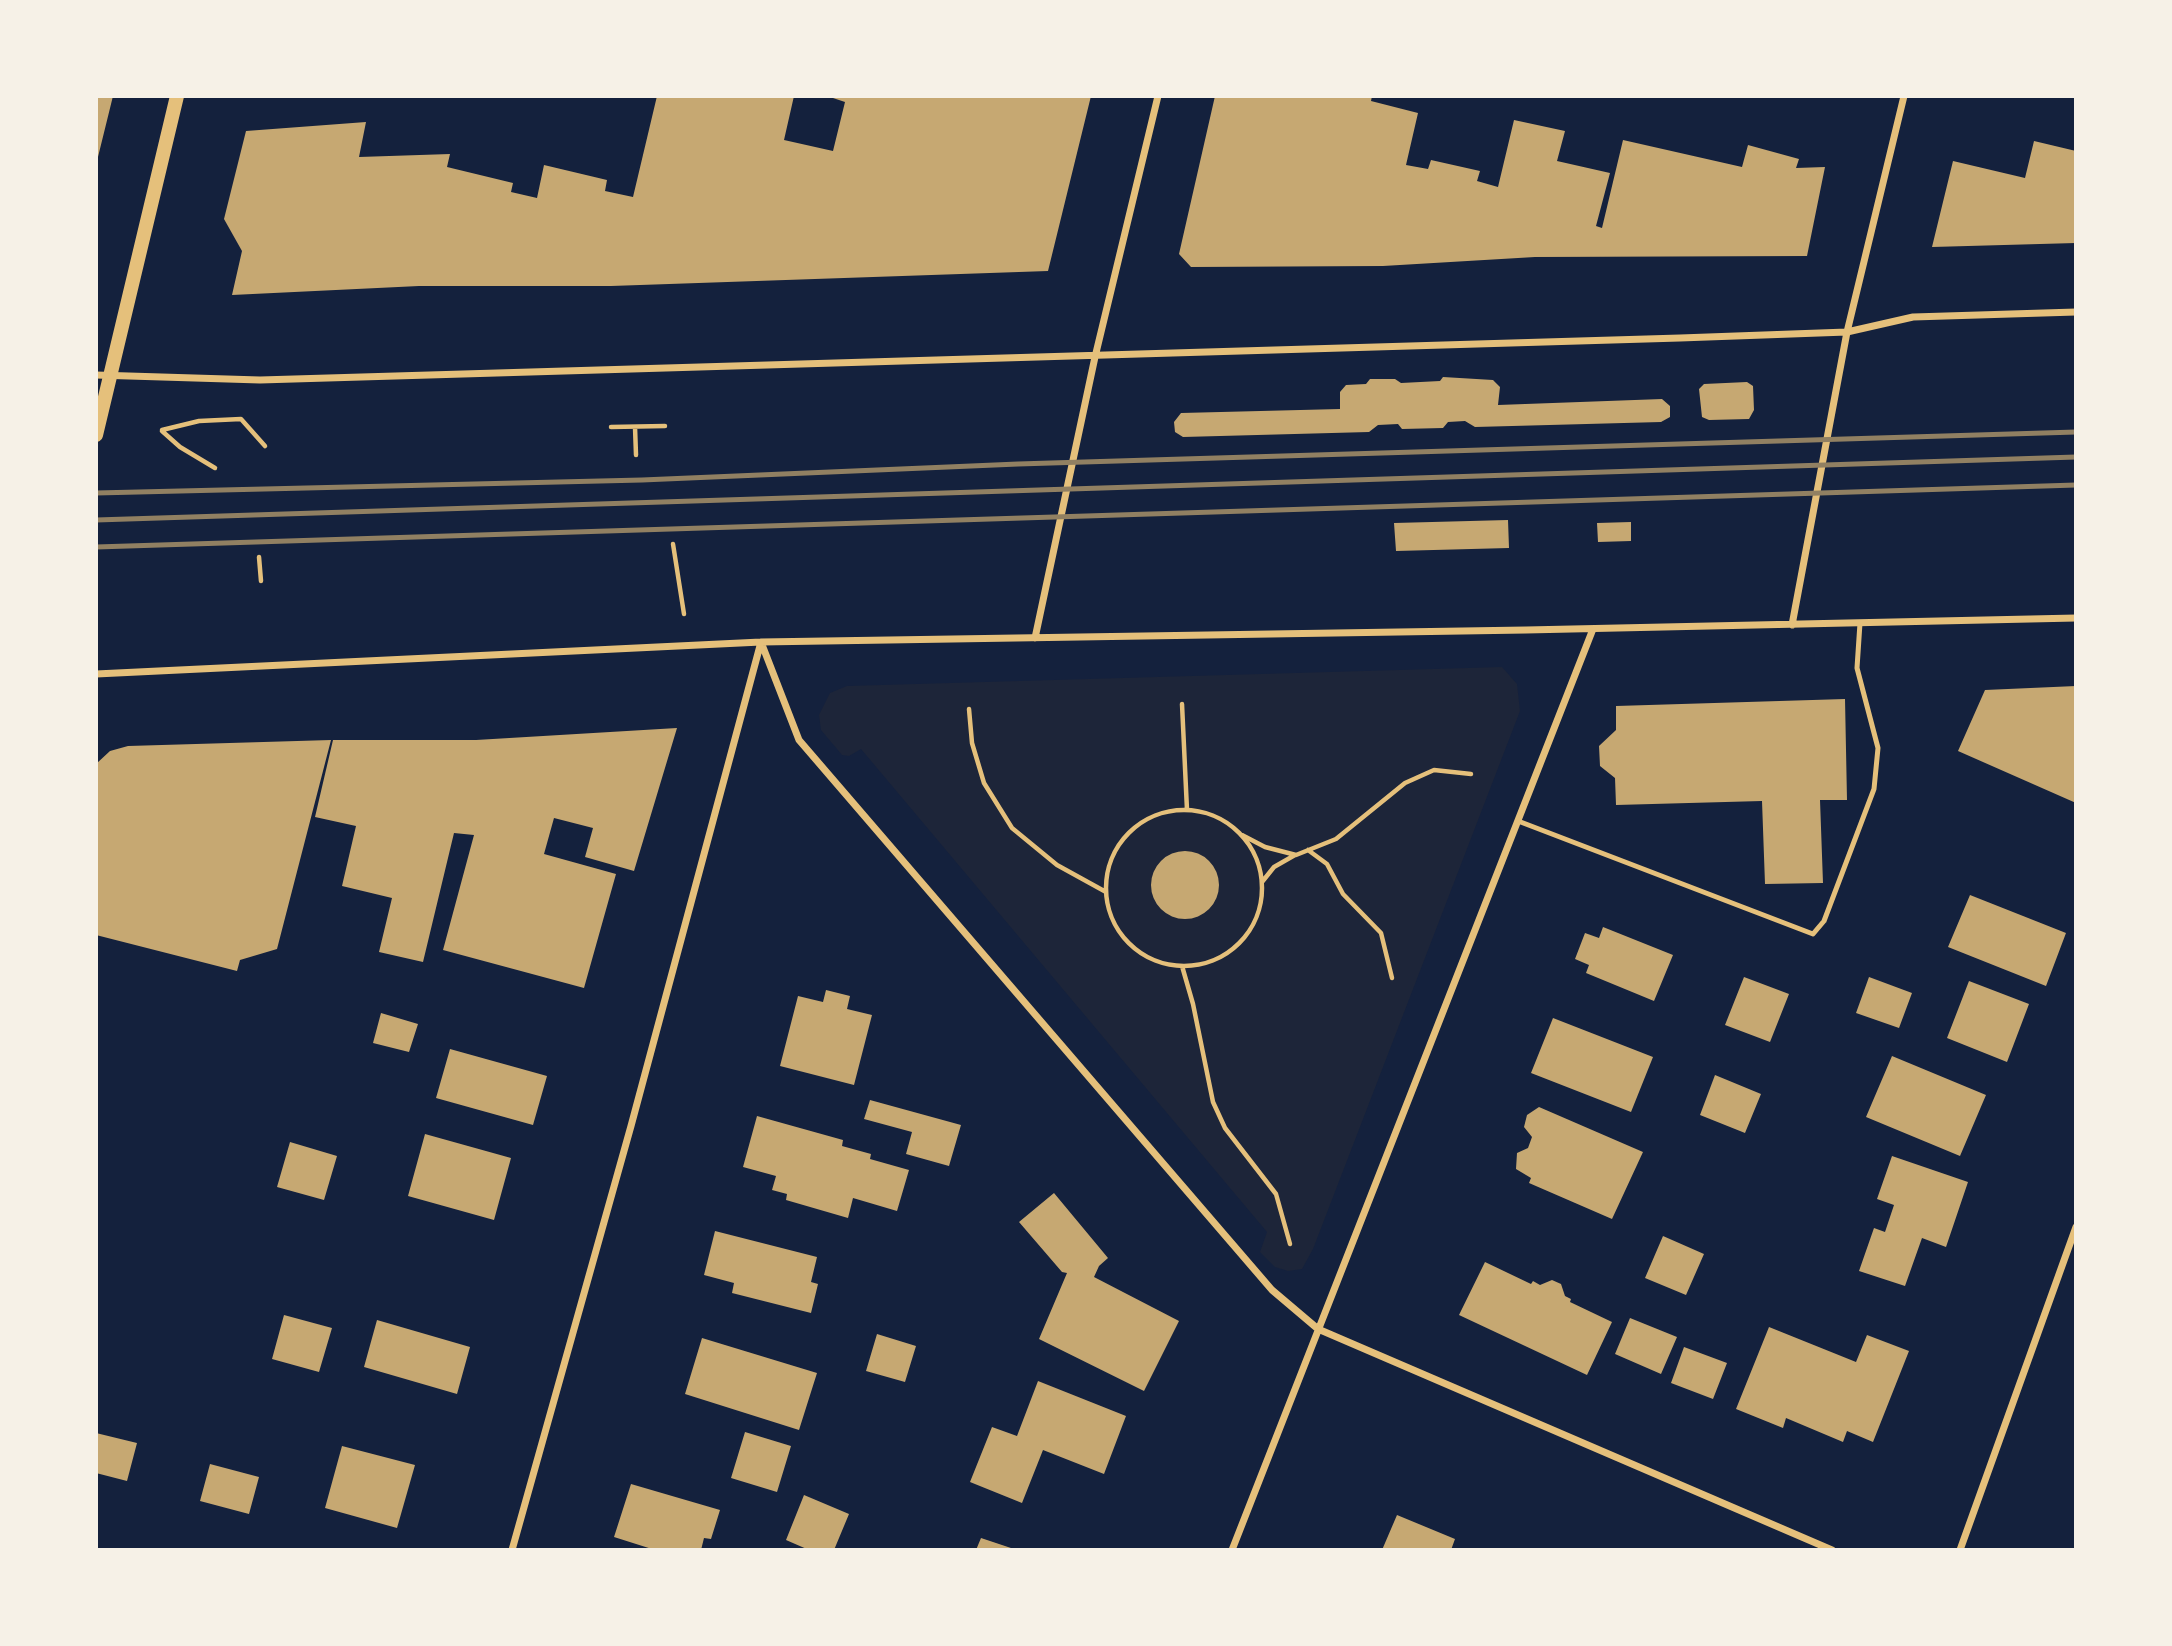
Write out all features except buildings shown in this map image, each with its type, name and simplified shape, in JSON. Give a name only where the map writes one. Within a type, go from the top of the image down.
[{"type":"main road","points":[[96,435],[103,375],[177,96]]},
{"type":"street","points":[[1035,638],[1095,357],[1158,96]]},
{"type":"street","points":[[1792,625],[1847,332],[1904,96]]},
{"type":"street","points":[[103,375],[260,380],[1095,357],[1847,332],[1913,317],[2076,312]]},
{"type":"street","points":[[96,674],[761,642],[1593,629],[2076,618]]},
{"type":"street","points":[[1232,1550],[1593,629]]},
{"type":"street","points":[[761,642],[799,740],[1261,1280],[1318,1329],[1832,1550]]},
{"type":"street","points":[[512,1550],[631,1126],[761,642]]},
{"type":"street","points":[[1960,1550],[2076,1227]]},
{"type":"lane","points":[[1518,821],[1813,934],[1824,920],[1874,789],[1878,748],[1857,668],[1860,623]]},
{"type":"path","points":[[215,468],[180,447],[162,430],[199,421],[241,419],[265,446]]},
{"type":"path","points":[[611,427],[665,426]]},
{"type":"path","points":[[635,427],[636,455]]},
{"type":"path","points":[[673,544],[684,614]]},
{"type":"path","points":[[259,558],[261,581]]},
{"type":"path","points":[[1182,704],[1186,810]]},
{"type":"path","points":[[969,709],[972,743],[984,783],[1012,828],[1057,865],[1107,892]]},
{"type":"path","points":[[1261,883],[1274,867],[1336,839],[1405,783],[1434,770],[1471,774]]},
{"type":"path","points":[[1241,835],[1257,861],[1261,883],[1260,906],[1255,921],[1237,945],[1212,961],[1182,966],[1152,959],[1127,941],[1111,915],[1107,892],[1113,856],[1131,832],[1156,816],[1186,810],[1216,818],[1265,847],[1296,855]]},
{"type":"path","points":[[1308,850],[1327,864],[1343,894],[1381,933],[1392,978]]},
{"type":"path","points":[[1182,966],[1193,1004],[1213,1102],[1225,1128],[1276,1194],[1290,1244]]},
{"type":"shaded area","points":[[1502,667],[1517,684],[1520,711],[1313,1249],[1302,1269],[1288,1271],[1275,1267],[1260,1252],[1267,1232],[861,749],[849,756],[842,755],[821,730],[819,715],[830,693],[847,686]]},
{"type":"railway","points":[[96,493],[642,480],[1018,464],[2076,432]]},
{"type":"railway","points":[[96,520],[2076,457]]},
{"type":"railway","points":[[96,547],[2076,485]]}]
